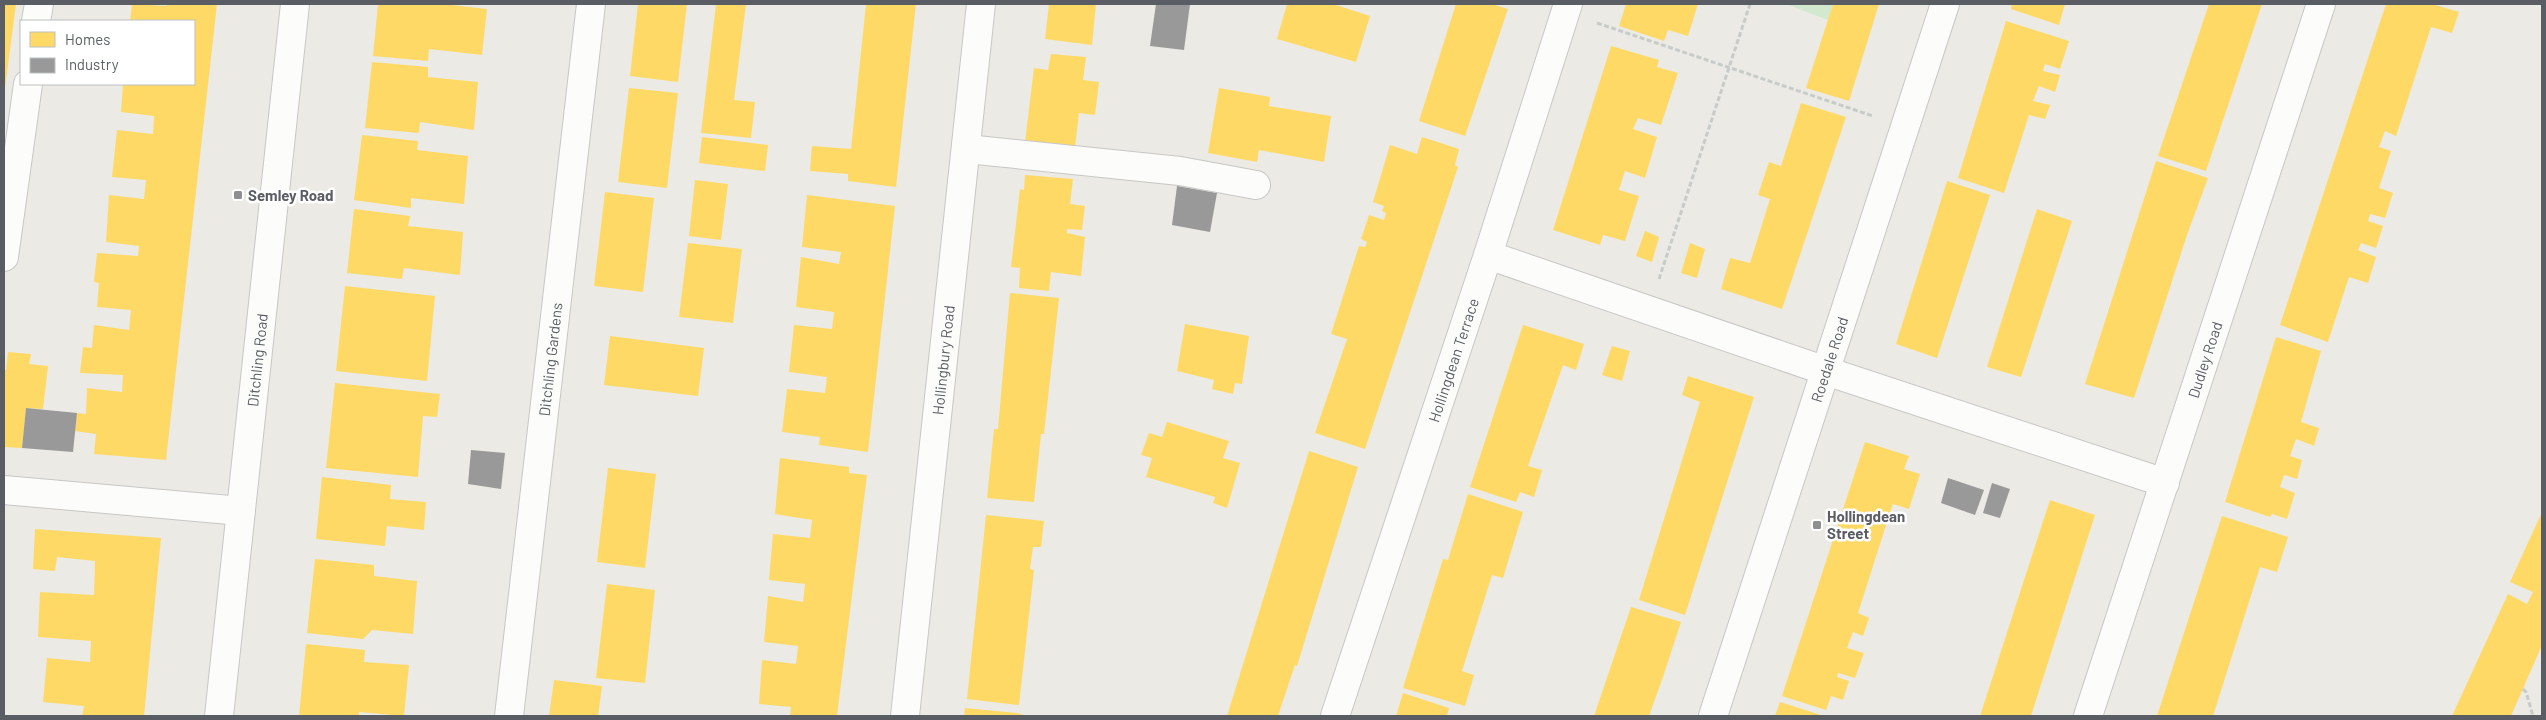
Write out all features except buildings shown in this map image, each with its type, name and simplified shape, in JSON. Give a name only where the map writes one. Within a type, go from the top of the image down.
[{"type":"street","points":[[36,20],[38,4]]},
{"type":"street","name":"Ditchling Road","points":[[219,716],[295,4]]},
{"type":"street","name":"Ditchling Gardens","points":[[508,716],[591,4]]},
{"type":"street","name":"Hollingbury Road","points":[[905,716],[981,4]]},
{"type":"street","name":"Roedale Road","points":[[1713,716],[1945,4]]},
{"type":"street","name":"Dudley Road","points":[[2088,716],[2321,4]]},
{"type":"street","name":"Hollingdean Terrace","points":[[1335,716],[1488,255],[1567,8]]},
{"type":"street","points":[[4,257],[28,85]]},
{"type":"street","points":[[966,149],[1180,171],[1256,185]]},
{"type":"street","points":[[1488,255],[1826,371],[2164,483]]},
{"type":"street","points":[[4,490],[241,512]]},
{"type":"path","points":[[1649,310],[1750,4]]},
{"type":"path","points":[[1567,8],[1729,68],[1905,126]]},
{"type":"path","points":[[2523,689],[2526,692],[2533,716]]},
{"type":"green space","points":[[1786,4],[1833,4],[1828,20]]},
{"type":"place","name":"Semley Road","points":[[238,195]]},
{"type":"place","name":"Hollingdean Street","points":[[1817,525]]}]
